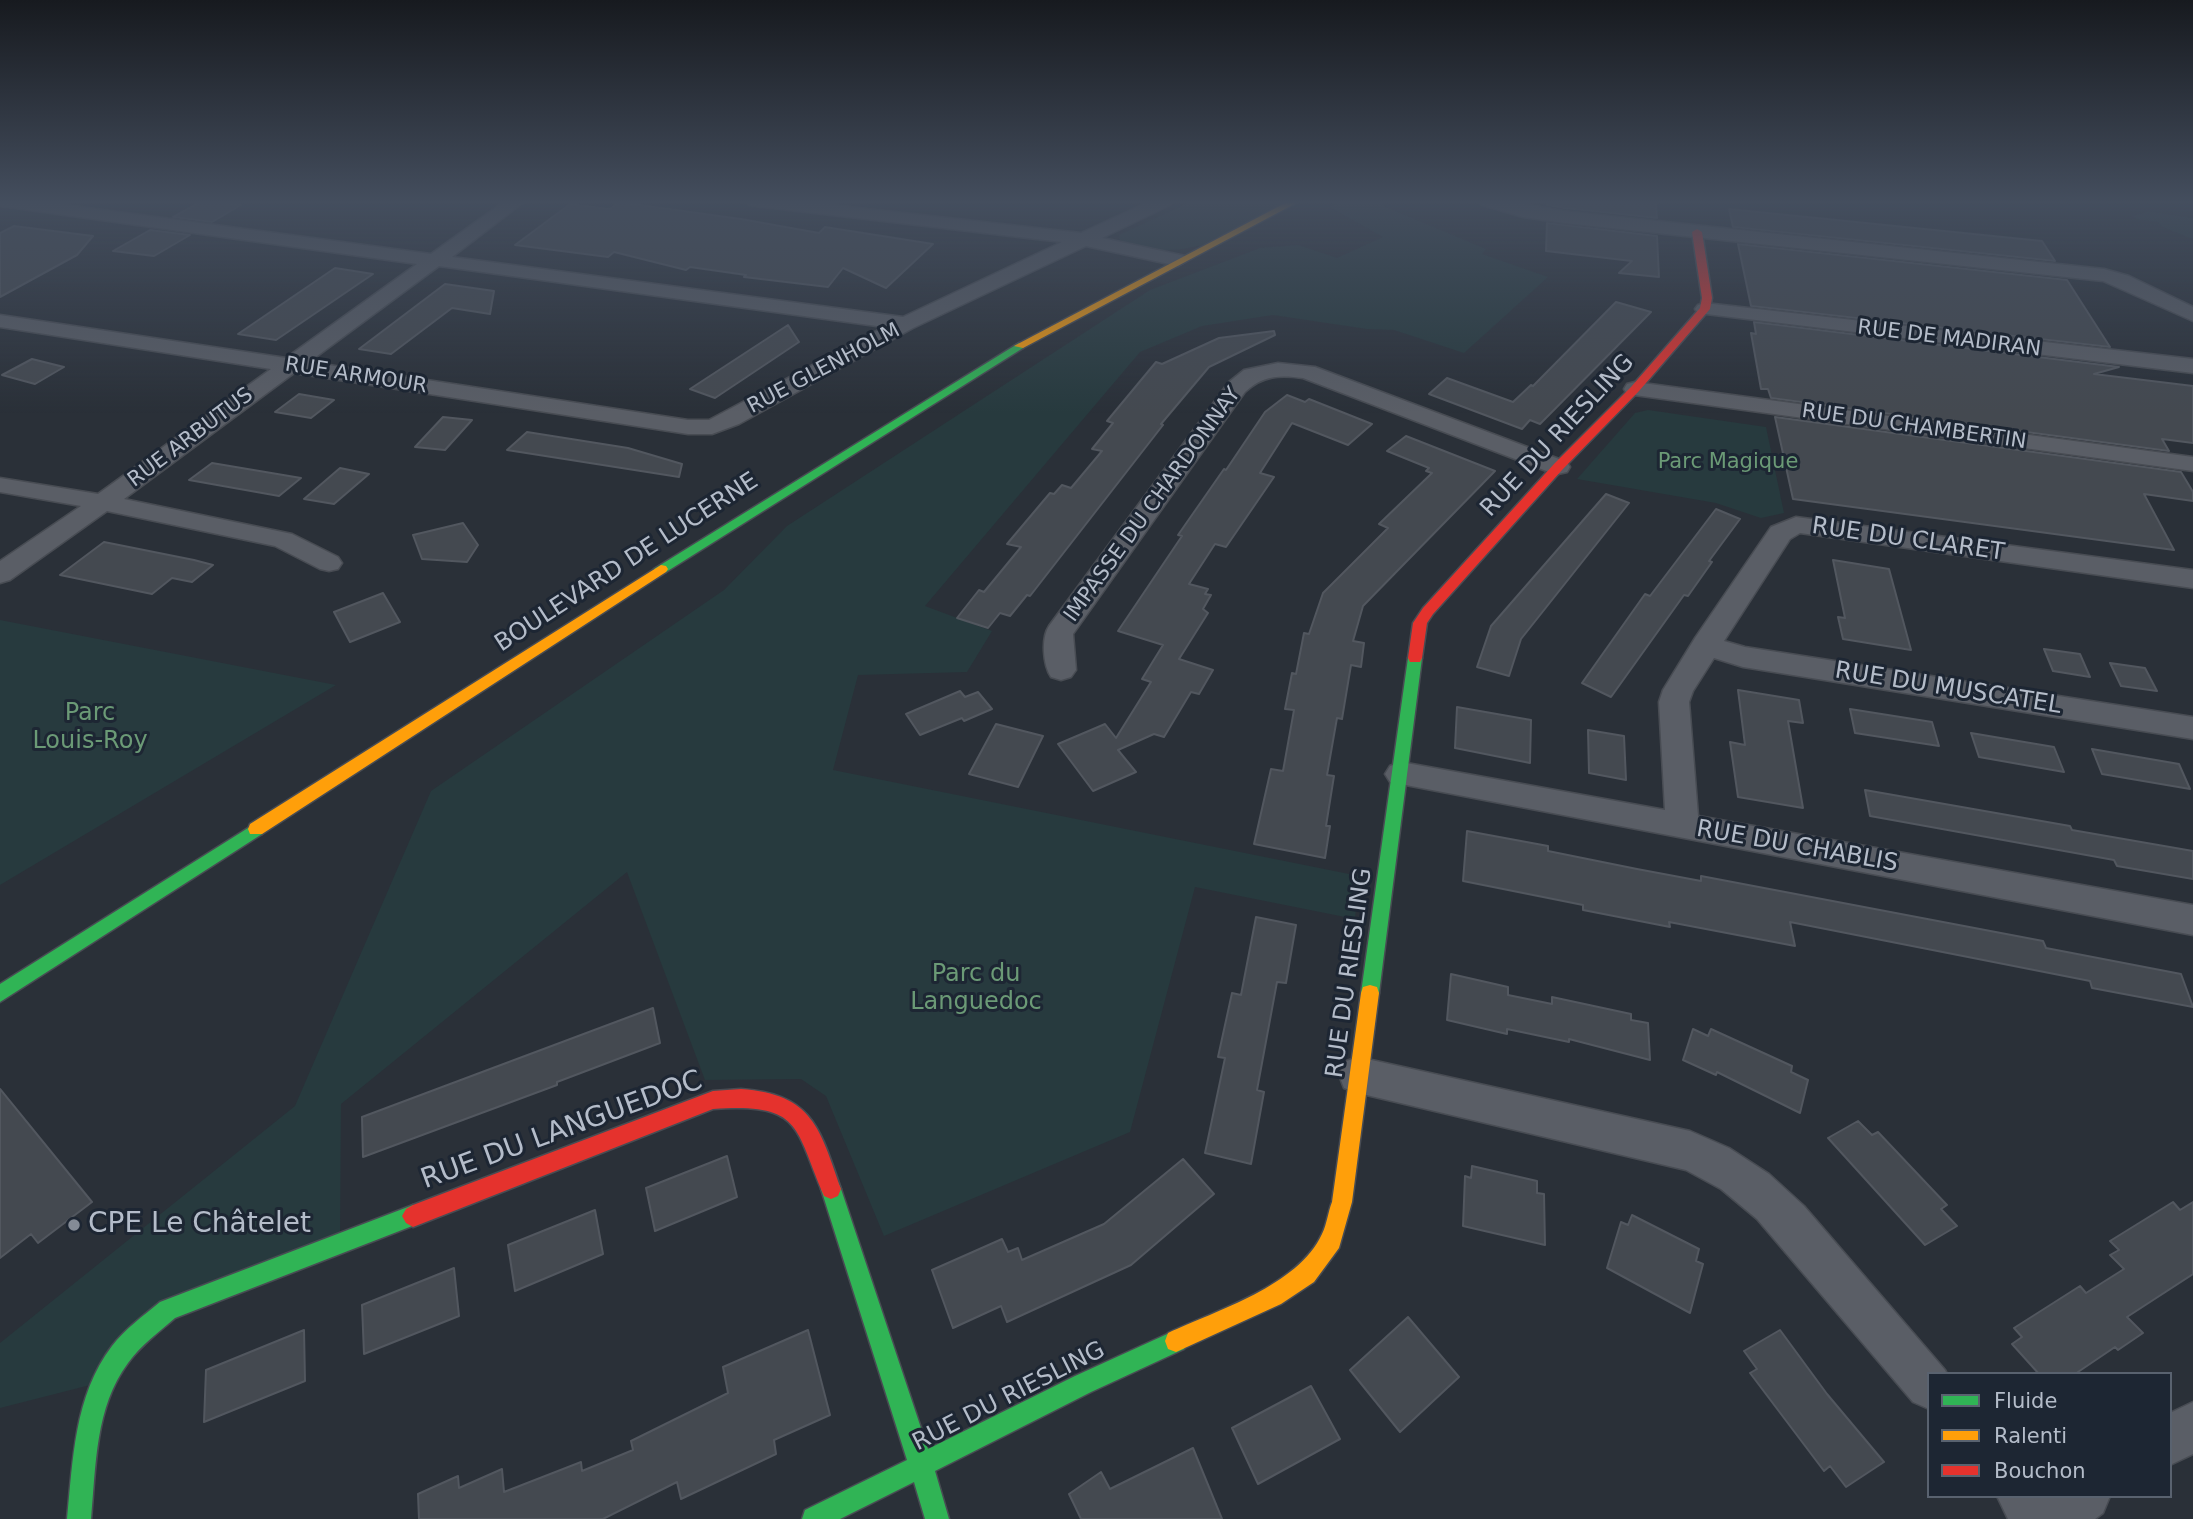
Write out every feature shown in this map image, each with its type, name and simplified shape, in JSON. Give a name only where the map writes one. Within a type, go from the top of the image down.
[{"type":"street","name":"RUE ARBUTUS","points":[[0,574],[103,502],[416,272]]},
{"type":"street","points":[[520,272],[906,324]]},
{"type":"street","name":"RUE GLENHOLM","points":[[712,426],[731,419],[906,324],[1014,272]]},
{"type":"street","name":"BOULEVARD DE LUCERNE","points":[[0,994],[795,483],[1012,350],[1156,272]]},
{"type":"street","points":[[1703,272],[1707,298],[1705,309]]},
{"type":"street","points":[[2075,272],[2122,280],[2193,315]]},
{"type":"street","points":[[2171,304],[2193,299]]},
{"type":"street","name":"RUE DE MADIRAN","points":[[1705,309],[2193,366]]},
{"type":"street","name":"RUE DU RIESLING","points":[[814,1519],[1083,1384],[1273,1296],[1306,1274],[1331,1240],[1342,1202],[1401,774],[1416,635],[1420,623],[1558,467],[1634,390],[1705,309]]},
{"type":"street","name":"RUE ARMOUR","points":[[0,321],[675,425],[712,426]]},
{"type":"street","name":"IMPASSE DU CHARDONNAY","points":[[1061,670],[1059,633],[1237,387],[1253,374],[1276,369],[1307,372],[1558,467]]},
{"type":"street","name":"RUE DU CHAMBERTIN","points":[[1634,390],[2193,464]]},
{"type":"street","points":[[0,485],[103,502],[283,540],[329,563]]},
{"type":"street","name":"RUE DU CLARET","points":[[1682,826],[1674,702],[1678,690],[1780,533],[1796,525],[2193,579]]},
{"type":"street","name":"RUE DU MUSCATEL","points":[[1705,645],[1744,657],[2193,728]]},
{"type":"street","name":"RUE DU CHABLIS","points":[[1401,774],[2193,920]]},
{"type":"street","points":[[1358,1074],[1690,1151],[1720,1163],[1753,1185],[1791,1222],[1927,1384]]},
{"type":"street","name":"RUE DU LANGUEDOC","points":[[79,1519],[91,1411],[102,1382],[124,1347],[140,1330],[168,1310],[713,1100],[742,1096],[768,1098],[790,1106],[805,1122],[815,1142],[937,1519]]},
{"type":"street","points":[[2172,1440],[2193,1426]]},
{"type":"street","points":[[2023,1498],[2040,1519]]},
{"type":"street","points":[[2052,1519],[2083,1498]]},
{"type":"green space","name":"Parc du Languedoc","points":[[1197,272],[1533,272],[1548,277],[1464,353],[1394,330],[1367,329],[1273,315],[1202,326],[1140,352],[925,606],[992,631],[967,672],[858,675],[833,770],[1359,876],[1355,919],[1195,887],[1130,1132],[884,1236],[826,1096],[801,1079],[705,1080],[627,872],[341,1104],[340,1242],[198,1296],[102,1382],[0,1408],[0,1343],[295,1106],[431,791],[724,590],[787,526],[1150,290]]},
{"type":"green space","name":"Parc Magique","points":[[1648,410],[1766,427],[1784,513],[1761,518],[1716,503],[1577,479],[1635,413]]},
{"type":"green space","name":"Parc Louis-Roy","points":[[0,620],[336,685],[0,885]]},
{"type":"building","points":[[0,272],[46,272],[0,297]]},
{"type":"building","points":[[329,272],[373,274],[276,340],[238,334]]},
{"type":"building","points":[[724,272],[840,272],[828,287],[744,277],[746,275]]},
{"type":"building","points":[[851,272],[903,272],[886,288]]},
{"type":"building","points":[[1659,272],[1659,277],[1619,273]]},
{"type":"building","points":[[1744,272],[1993,272],[2067,280],[2110,347],[1751,306]]},
{"type":"building","points":[[445,284],[494,291],[490,314],[452,308],[391,354],[359,349]]},
{"type":"building","points":[[1616,302],[1651,312],[1540,424],[1530,420],[1522,429],[1429,394],[1447,378],[1513,402],[1533,386]]},
{"type":"building","points":[[1754,322],[2119,367],[2094,374],[2193,386],[2193,443],[2162,439],[2169,451],[1771,398],[1768,389],[1761,389],[1751,333],[1756,334]]},
{"type":"building","points":[[788,325],[799,342],[715,398],[690,389]]},
{"type":"building","points":[[1274,331],[1275,335],[1209,367],[1161,424],[1163,425],[1030,596],[1027,595],[1010,616],[1000,613],[988,628],[957,618],[979,590],[984,592],[1021,547],[1007,544],[1050,493],[1054,494],[1062,485],[1071,488],[1102,451],[1092,449],[1113,423],[1107,421],[1156,362],[1162,364],[1219,338]]},
{"type":"building","points":[[32,359],[64,367],[35,384],[2,375]]},
{"type":"building","points":[[299,394],[334,400],[311,418],[275,412]]},
{"type":"building","points":[[1287,395],[1305,402],[1309,399],[1372,424],[1348,445],[1292,423],[1260,473],[1274,477],[1226,547],[1215,544],[1189,584],[1208,589],[1205,594],[1211,595],[1203,609],[1208,613],[1179,659],[1213,670],[1199,694],[1191,692],[1164,737],[1154,734],[1118,750],[1136,772],[1093,791],[1058,744],[1105,724],[1116,738],[1151,682],[1142,679],[1163,645],[1118,631],[1182,536],[1178,535],[1224,469],[1226,470],[1265,412]]},
{"type":"building","points":[[443,417],[472,420],[445,450],[415,447]]},
{"type":"building","points":[[1775,417],[2181,472],[2193,492],[2193,501],[2144,494],[2174,550],[1793,499]]},
{"type":"building","points":[[527,432],[628,448],[682,464],[679,477],[507,450]]},
{"type":"building","points":[[1406,436],[1495,471],[1363,606],[1353,641],[1364,643],[1361,667],[1351,665],[1342,719],[1337,718],[1327,775],[1334,776],[1326,826],[1330,826],[1325,858],[1254,844],[1271,769],[1283,771],[1294,710],[1285,709],[1292,673],[1296,674],[1304,633],[1309,634],[1323,593],[1388,528],[1379,524],[1432,473],[1426,471],[1429,468],[1387,451]]},
{"type":"building","points":[[212,463],[301,478],[279,496],[189,480]]},
{"type":"building","points":[[340,468],[369,474],[334,504],[304,499]]},
{"type":"building","points":[[1606,494],[1629,503],[1521,639],[1509,676],[1477,667],[1491,626]]},
{"type":"building","points":[[1716,509],[1740,519],[1709,561],[1712,562],[1688,596],[1684,595],[1611,697],[1582,683],[1645,594],[1650,596]]},
{"type":"building","points":[[463,523],[478,545],[467,562],[422,559],[413,535]]},
{"type":"building","points":[[104,542],[213,565],[192,582],[172,578],[152,594],[60,575]]},
{"type":"building","points":[[1833,560],[1889,569],[1911,650],[1843,639],[1838,617],[1845,618]]},
{"type":"building","points":[[383,593],[400,622],[350,642],[334,612]]},
{"type":"building","points":[[2044,649],[2080,654],[2090,677],[2053,671]]},
{"type":"building","points":[[2110,663],[2145,668],[2157,691],[2121,686]]},
{"type":"building","points":[[1738,690],[1799,700],[1803,723],[1788,721],[1803,808],[1738,797],[1730,742],[1745,745]]},
{"type":"building","points":[[960,691],[965,697],[978,692],[992,709],[920,735],[906,714]]},
{"type":"building","points":[[1457,707],[1531,720],[1530,763],[1455,748]]},
{"type":"building","points":[[1850,709],[1932,722],[1939,746],[1855,733]]},
{"type":"building","points":[[996,724],[1043,736],[1018,787],[969,774]]},
{"type":"building","points":[[1588,730],[1624,736],[1626,780],[1589,773]]},
{"type":"building","points":[[1971,733],[2054,747],[2064,772],[1979,757]]},
{"type":"building","points":[[2092,749],[2179,764],[2190,789],[2102,774]]},
{"type":"building","points":[[1865,790],[2193,851],[2193,879],[2117,866],[2114,860],[1870,816]]},
{"type":"building","points":[[1467,831],[1548,846],[1548,851],[1637,869],[1701,881],[1701,876],[2043,941],[2046,948],[2181,974],[2193,1007],[2092,988],[2090,981],[1790,922],[1795,946],[1669,922],[1670,927],[1583,910],[1583,905],[1463,881]]},
{"type":"building","points":[[1256,917],[1296,925],[1286,983],[1277,982],[1257,1090],[1264,1092],[1251,1164],[1205,1153],[1225,1058],[1218,1057],[1232,993],[1241,995]]},
{"type":"building","points":[[1451,974],[1508,987],[1508,995],[1552,1004],[1552,997],[1631,1014],[1631,1020],[1648,1023],[1650,1060],[1569,1039],[1569,1042],[1507,1029],[1507,1034],[1447,1020]]},
{"type":"building","points":[[653,1008],[660,1043],[557,1082],[557,1085],[363,1157],[362,1117]]},
{"type":"building","points":[[1693,1029],[1708,1036],[1711,1029],[1792,1066],[1791,1072],[1808,1080],[1800,1113],[1717,1072],[1716,1075],[1683,1060]]},
{"type":"building","points":[[0,1089],[92,1202],[38,1243],[31,1234],[0,1258]]},
{"type":"building","points":[[1858,1121],[1872,1135],[1878,1132],[1947,1205],[1941,1209],[1957,1226],[1925,1245],[1828,1138]]},
{"type":"building","points":[[727,1156],[737,1197],[655,1231],[646,1188]]},
{"type":"building","points":[[1183,1159],[1214,1194],[1131,1265],[1007,1322],[1001,1306],[953,1328],[932,1270],[1002,1239],[1008,1252],[1018,1248],[1022,1260],[1104,1224]]},
{"type":"building","points":[[1472,1166],[1537,1181],[1537,1193],[1544,1194],[1545,1245],[1463,1226],[1465,1176],[1471,1178]]},
{"type":"building","points":[[2173,1202],[2180,1210],[2193,1202],[2193,1274],[2127,1317],[2143,1333],[2118,1350],[2115,1347],[2078,1372],[2037,1372],[2012,1344],[2022,1337],[2014,1328],[2080,1286],[2086,1293],[2124,1269],[2110,1255],[2119,1250],[2110,1241]]},
{"type":"building","points":[[595,1210],[603,1254],[515,1291],[508,1245]]},
{"type":"building","points":[[1632,1215],[1699,1249],[1696,1261],[1703,1264],[1690,1313],[1607,1268],[1621,1222],[1628,1225]]},
{"type":"building","points":[[454,1268],[459,1316],[364,1354],[362,1305]]},
{"type":"building","points":[[1408,1317],[1459,1377],[1400,1432],[1350,1370]]},
{"type":"building","points":[[304,1330],[305,1381],[204,1422],[206,1370]]},
{"type":"building","points":[[808,1330],[830,1415],[774,1440],[776,1454],[681,1499],[677,1482],[603,1519],[419,1519],[418,1494],[458,1476],[459,1488],[502,1469],[504,1492],[581,1462],[582,1471],[633,1450],[631,1441],[728,1393],[723,1367]]},
{"type":"building","points":[[1780,1330],[1827,1394],[1884,1462],[1846,1487],[1830,1466],[1824,1471],[1750,1373],[1757,1369],[1744,1351]]},
{"type":"building","points":[[1311,1386],[1340,1439],[1258,1484],[1232,1428]]},
{"type":"building","points":[[1193,1448],[1222,1519],[1081,1519],[1069,1494],[1101,1472],[1110,1489]]},
{"type":"traffic: fast","points":[[661,569],[1019,346]]},
{"type":"traffic: fast","points":[[1370,993],[1415,658]]},
{"type":"traffic: fast","points":[[0,994],[256,829]]},
{"type":"traffic: fast","points":[[831,1189],[937,1519]]},
{"type":"traffic: fast","points":[[79,1519],[88,1433],[99,1391],[120,1354],[137,1336],[168,1310],[413,1216]]},
{"type":"traffic: fast","points":[[814,1519],[1083,1384],[1176,1341]]},
{"type":"traffic: slow","points":[[1019,346],[1160,272]]},
{"type":"traffic: slow","points":[[256,829],[661,569]]},
{"type":"traffic: slow","points":[[1176,1341],[1273,1296],[1306,1274],[1331,1240],[1342,1202],[1370,993]]},
{"type":"traffic: jam","points":[[1415,658],[1420,623],[1428,611],[1558,467],[1635,389],[1705,309],[1707,298],[1703,272]]},
{"type":"traffic: jam","points":[[413,1216],[713,1100],[741,1098],[781,1105],[794,1114],[814,1143],[831,1189]]},
{"type":"place","name":"CPE Le Châtelet","points":[[74,1225]]}]
